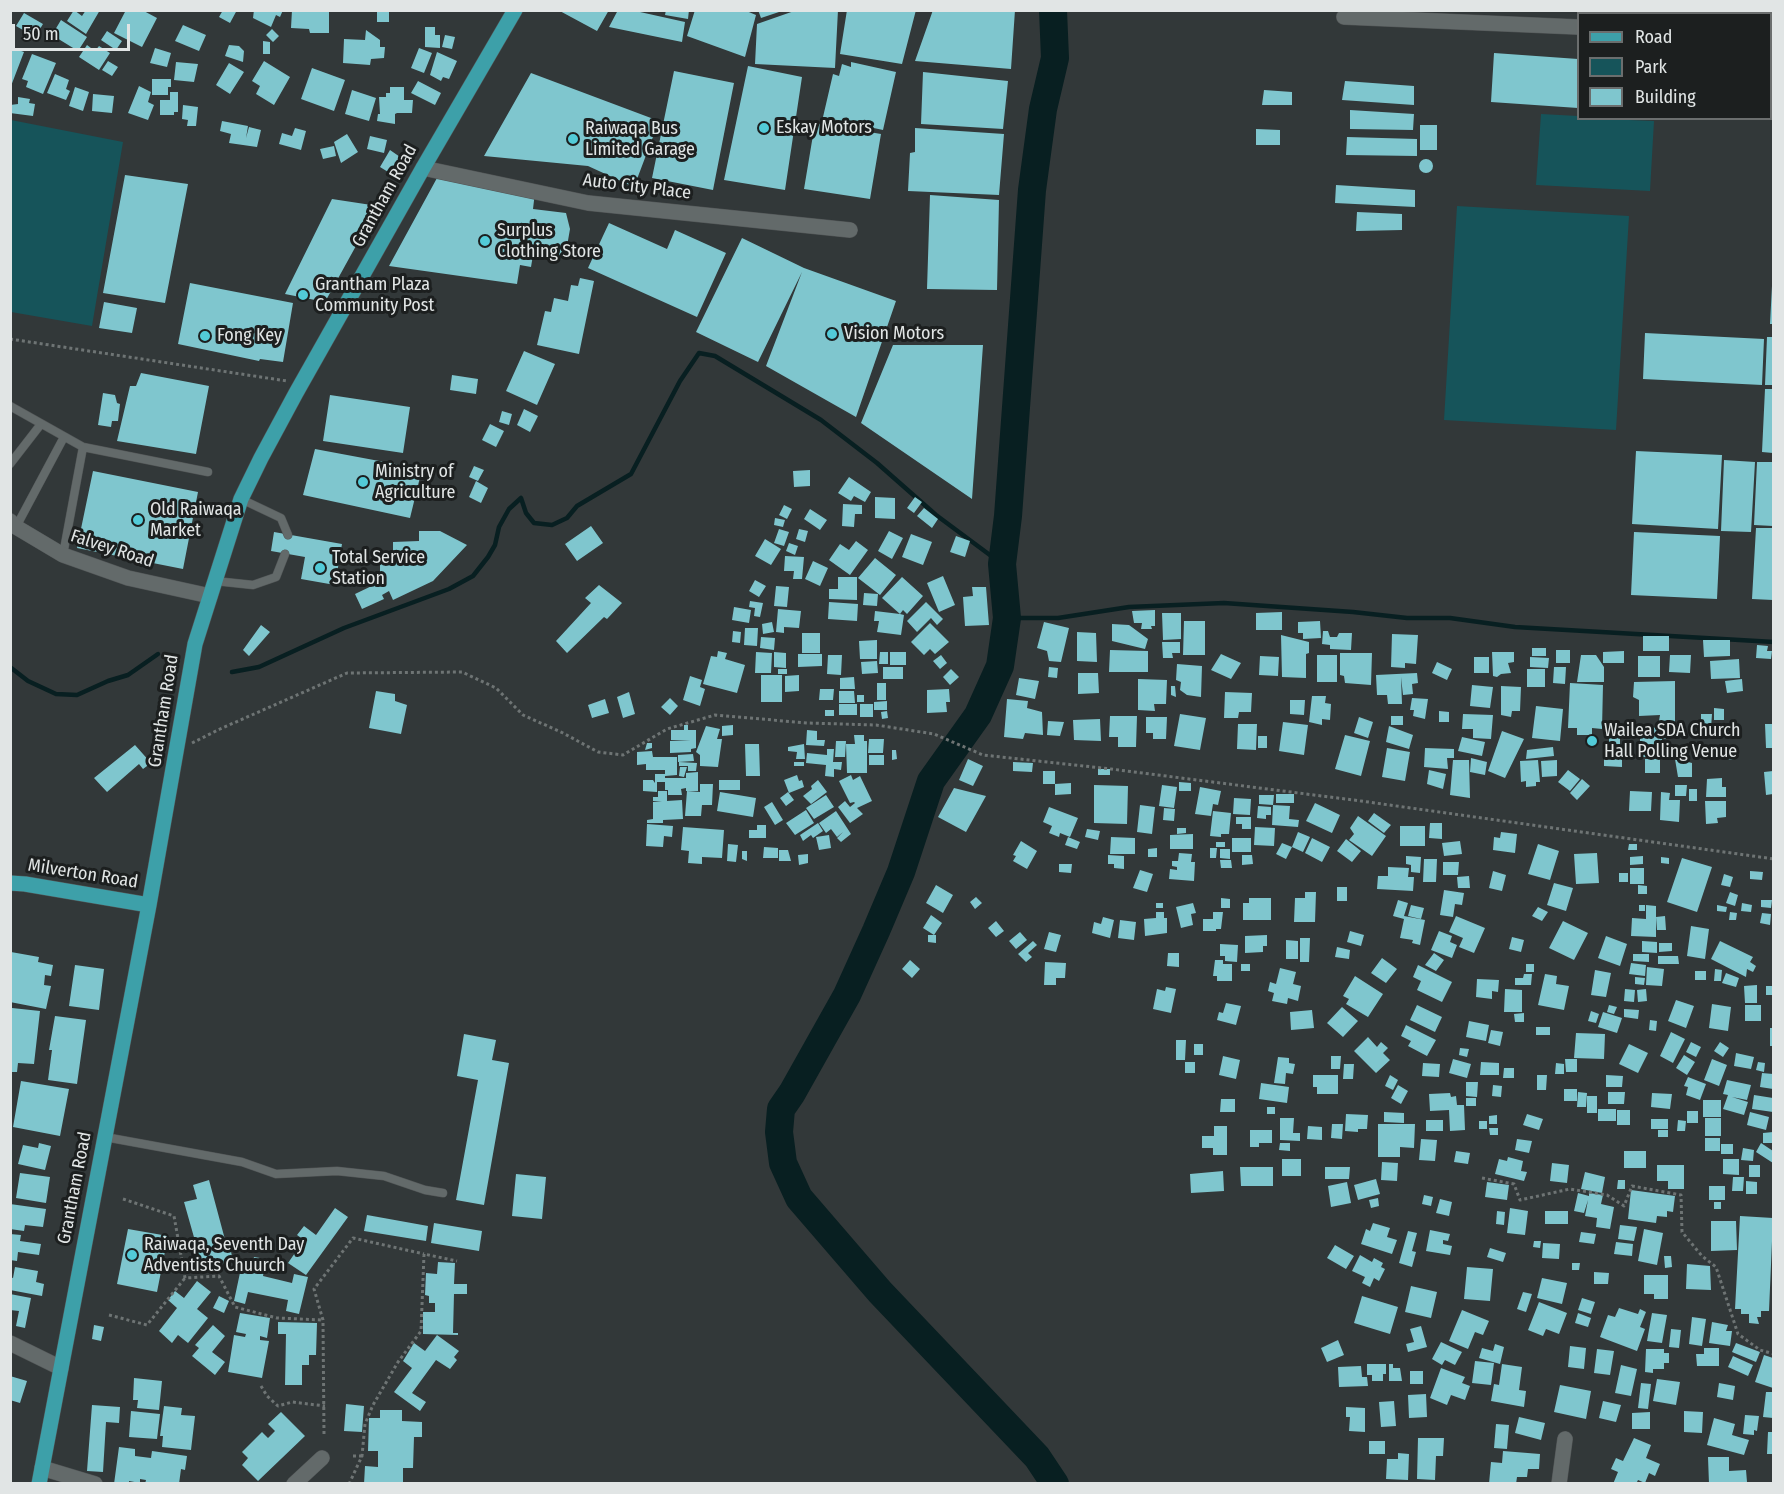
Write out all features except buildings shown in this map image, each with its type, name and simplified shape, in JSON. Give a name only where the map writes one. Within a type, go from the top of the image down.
[{"type":"main road","name":"Grantham Road","points":[[40,1476],[178,751],[195,645],[241,499],[261,458],[423,168],[515,10]]},
{"type":"main road","name":"Milverton Road","points":[[10,883],[149,905]]},
{"type":"street","points":[[1344,17],[1577,27]]},
{"type":"street","name":"Auto City Place","points":[[423,168],[588,203],[850,230]]},
{"type":"street","name":"Falvey Road","points":[[13,524],[63,555],[128,578],[210,596]]},
{"type":"street","points":[[10,1343],[61,1368]]},
{"type":"street","points":[[1558,1484],[1565,1440]]},
{"type":"street","points":[[294,1484],[322,1458]]},
{"type":"street","points":[[40,1476],[95,1484]]},
{"type":"lane","points":[[10,406],[83,447],[208,472]]},
{"type":"lane","points":[[10,464],[41,424]]},
{"type":"lane","points":[[13,524],[64,437]]},
{"type":"lane","points":[[63,555],[83,447]]},
{"type":"lane","points":[[241,499],[281,518],[288,535]]},
{"type":"lane","points":[[215,581],[253,585],[276,577],[285,554]]},
{"type":"lane","points":[[105,1137],[242,1162],[276,1174],[337,1171],[384,1176],[443,1194]]},
{"type":"path","points":[[10,339],[302,384]]},
{"type":"path","points":[[178,751],[304,690],[347,673],[462,672],[496,688],[523,716],[563,733],[598,752],[623,755],[667,729],[715,715],[807,723],[876,725],[934,734],[983,755],[1361,801],[1773,859]]},
{"type":"path","points":[[1482,1178],[1514,1184],[1520,1200],[1570,1189],[1607,1195],[1624,1206],[1632,1186],[1681,1195],[1682,1232],[1702,1256],[1716,1267],[1738,1334],[1760,1350],[1773,1354]]},
{"type":"path","points":[[123,1199],[174,1216],[185,1278]]},
{"type":"path","points":[[324,1434],[323,1320],[314,1289],[353,1238],[457,1261]]},
{"type":"path","points":[[349,1484],[362,1456],[365,1424],[373,1405],[398,1362],[421,1331],[424,1254]]},
{"type":"path","points":[[109,1315],[147,1325],[185,1278],[219,1276],[235,1307],[277,1318],[323,1320]]},
{"type":"path","points":[[261,1386],[267,1396],[278,1406],[292,1402],[325,1406]]},
{"type":"path","points":[[353,1455],[362,1456]]},
{"type":"green space","points":[[1541,114],[1577,116],[1577,120],[1654,121],[1650,191],[1536,185]]},
{"type":"green space","points":[[11,120],[123,142],[92,326],[11,312]]},
{"type":"green space","points":[[1457,206],[1629,216],[1616,430],[1444,420]]},
{"type":"waterway","points":[[1053,10],[1055,58],[1043,109],[1032,190],[1008,516],[1002,564],[1007,618],[1000,666],[978,715],[931,781],[901,872],[876,931],[847,995],[781,1109],[779,1132],[783,1163],[799,1198],[880,1292],[1037,1457],[1055,1484]]},
{"type":"waterway","points":[[232,672],[259,667],[344,628],[449,589],[473,576],[495,545],[499,527],[509,509],[521,498],[526,513],[534,523],[552,525],[567,518],[577,506],[631,474],[680,381],[699,353],[715,356],[821,420],[877,463],[936,515],[1002,564]]},
{"type":"waterway","points":[[1007,618],[1058,618],[1129,607],[1224,603],[1407,618],[1450,618],[1515,627],[1774,642]]},
{"type":"waterway","points":[[10,667],[28,681],[56,694],[77,695],[128,675],[158,654]]},
{"type":"place","name":"Eskay Motors","points":[[764,128]]},
{"type":"place","name":"Raiwaqa Bus Limited Garage","points":[[573,139]]},
{"type":"place","name":"Surplus Clothing Store","points":[[485,241]]},
{"type":"place","name":"Grantham Plaza Community Post","points":[[303,295]]},
{"type":"place","name":"Vision Motors","points":[[832,334]]},
{"type":"place","name":"Fong Key","points":[[205,336]]},
{"type":"place","name":"Ministry of Agriculture","points":[[363,482]]},
{"type":"place","name":"Old Raiwaqa Market","points":[[138,520]]},
{"type":"place","name":"Total Service Station","points":[[320,568]]},
{"type":"place","name":"Wailea SDA Church Hall Polling Venue","points":[[1592,741]]},
{"type":"place","name":"Raiwaqa, Seventh Day Adventists Chuurch","points":[[132,1255]]}]
